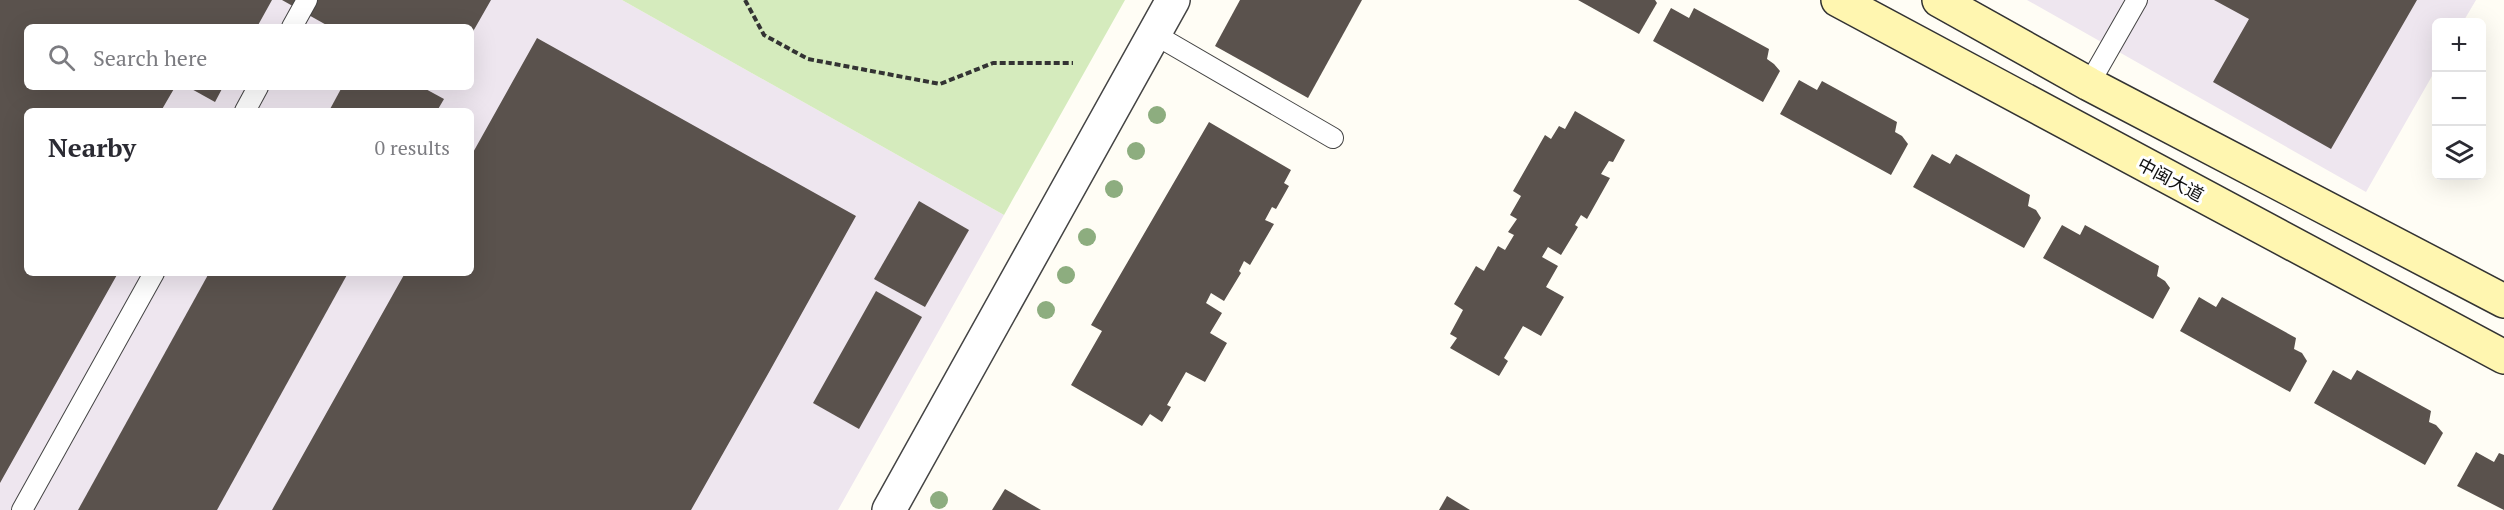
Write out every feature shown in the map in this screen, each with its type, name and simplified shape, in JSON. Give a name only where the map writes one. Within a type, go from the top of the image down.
[{"type":"main road","name":"中闽大道","points":[[1838,0],[2504,357]]},
{"type":"main road","points":[[1939,0],[2089,84],[2504,301]]},
{"type":"street","points":[[889,510],[1173,0]]},
{"type":"lane","points":[[294,24],[307,0]]},
{"type":"lane","points":[[2089,84],[2137,0]]},
{"type":"lane","points":[[1154,34],[1333,138]]},
{"type":"lane","points":[[247,108],[256,90]]},
{"type":"lane","points":[[22,510],[152,276]]},
{"type":"path","points":[[745,0],[764,35],[808,59],[940,84],[993,63],[1073,63]]},
{"type":"shaded area","points":[[0,0],[622,0],[1004,215],[838,510],[0,510]]},
{"type":"shaded area","points":[[2027,0],[2476,0],[2465,18],[2432,18],[2432,76],[2366,192]]},
{"type":"green space","points":[[622,0],[1125,0],[1004,215]]},
{"type":"building","points":[[0,0],[272,0],[259,24],[24,24],[24,90],[173,90],[163,108],[24,108],[24,276],[116,276],[0,483]]},
{"type":"building","points":[[282,0],[491,0],[474,30],[474,24],[325,24]]},
{"type":"building","points":[[1240,0],[1362,0],[1308,98],[1215,46]]},
{"type":"building","points":[[1578,0],[1655,0],[1657,3],[1639,34]]},
{"type":"building","points":[[2214,0],[2417,0],[2331,149],[2213,82],[2249,19]]},
{"type":"building","points":[[1671,8],[1689,18],[1694,8],[1769,49],[1767,59],[1780,71],[1763,102],[1653,41]]},
{"type":"building","points":[[537,38],[856,216],[691,510],[272,510],[403,276],[474,276],[474,151]]},
{"type":"building","points":[[1799,80],[1817,90],[1822,81],[1897,122],[1895,132],[1902,136],[1908,144],[1891,175],[1780,114]]},
{"type":"building","points":[[193,90],[221,90],[215,102]]},
{"type":"building","points":[[340,90],[428,90],[444,99],[439,108],[331,108]]},
{"type":"building","points":[[1575,111],[1625,140],[1613,162],[1609,161],[1601,174],[1610,178],[1587,219],[1581,215],[1575,225],[1578,227],[1561,255],[1548,247],[1542,257],[1558,266],[1546,287],[1564,297],[1541,336],[1523,326],[1504,358],[1508,361],[1499,376],[1450,348],[1457,338],[1450,334],[1463,310],[1454,304],[1476,266],[1484,271],[1498,246],[1505,250],[1514,235],[1508,232],[1517,219],[1510,215],[1521,196],[1513,191],[1545,135],[1551,139],[1559,126],[1565,129]]},
{"type":"building","points":[[1209,122],[1291,170],[1284,183],[1289,186],[1276,209],[1272,207],[1265,220],[1274,224],[1250,265],[1244,261],[1239,271],[1241,273],[1224,301],[1211,293],[1206,303],[1222,313],[1210,333],[1227,343],[1205,382],[1186,372],[1167,405],[1171,407],[1162,422],[1150,414],[1142,426],[1071,385],[1102,331],[1091,325]]},
{"type":"building","points":[[1932,154],[1950,164],[1956,154],[2030,195],[2028,206],[2036,210],[2041,218],[2024,248],[1913,187]]},
{"type":"building","points":[[919,201],[969,230],[925,307],[874,279]]},
{"type":"building","points":[[2062,225],[2080,235],[2085,225],[2159,266],[2157,276],[2170,288],[2153,319],[2043,258]]},
{"type":"building","points":[[207,276],[346,276],[217,510],[78,510]]},
{"type":"building","points":[[876,291],[922,317],[859,429],[813,403]]},
{"type":"building","points":[[2199,297],[2216,307],[2222,297],[2296,338],[2294,349],[2302,353],[2307,361],[2290,392],[2180,331]]},
{"type":"building","points":[[2333,370],[2351,380],[2357,370],[2431,411],[2429,422],[2436,425],[2443,433],[2425,465],[2314,403]]},
{"type":"building","points":[[2476,452],[2494,462],[2499,453],[2504,455],[2504,510],[2457,486]]},
{"type":"building","points":[[1005,489],[1041,510],[992,510]]},
{"type":"building","points":[[1447,496],[1470,510],[1439,510]]}]
